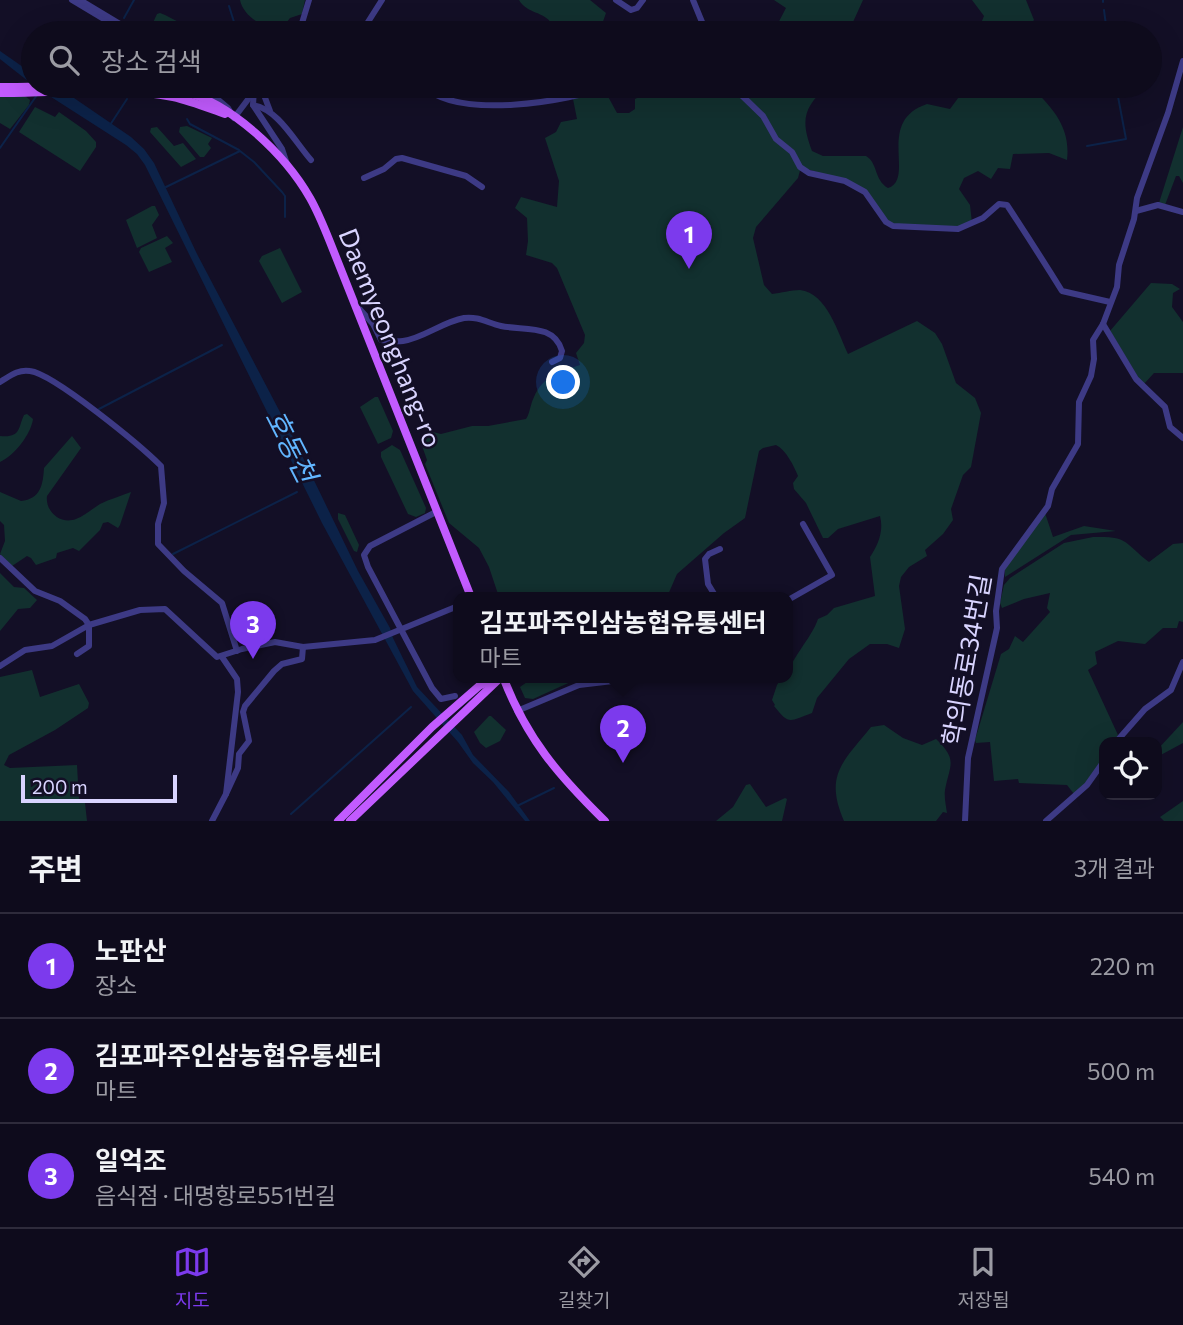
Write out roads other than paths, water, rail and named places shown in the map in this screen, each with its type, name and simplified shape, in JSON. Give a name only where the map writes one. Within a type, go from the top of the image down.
[{"type":"main road","name":"Daemyeonghang-ro","points":[[0,87],[21,89]]},
{"type":"main road","name":"Daemyeonghang-ro","points":[[0,93],[21,91]]},
{"type":"main road","name":"Daemyeonghang-ro","points":[[183,98],[234,118],[259,137],[288,166],[310,198],[469,592]]},
{"type":"main road","points":[[338,821],[432,727],[484,683]]},
{"type":"main road","points":[[350,821],[495,683]]},
{"type":"main road","points":[[504,683],[537,745],[605,821]]},
{"type":"main road","points":[[483,695],[498,692],[510,696]]},
{"type":"street","points":[[72,0],[107,21]]},
{"type":"street","points":[[80,0],[115,21]]},
{"type":"street","points":[[303,21],[309,0]]},
{"type":"street","points":[[369,21],[382,0]]},
{"type":"street","points":[[616,0],[631,10],[637,8],[643,0]]},
{"type":"street","points":[[693,0],[702,21]]},
{"type":"street","name":"학의동로34번길","points":[[965,821],[968,758],[997,628],[996,611],[1002,569],[1048,506],[1052,489],[1075,450],[1080,428],[1079,402],[1091,376],[1094,359],[1093,340],[1103,324],[1116,287],[1119,265],[1136,211],[1137,198],[1168,113],[1183,61]]},
{"type":"street","points":[[216,98],[228,108],[234,118],[248,98]]},
{"type":"street","points":[[254,98],[253,105],[282,149],[288,166]]},
{"type":"street","points":[[265,98],[271,113],[311,160]]},
{"type":"street","points":[[445,98],[484,106],[554,98]]},
{"type":"street","points":[[744,98],[763,116],[776,139],[792,152],[800,167],[808,173],[845,181],[865,192],[886,222],[893,226],[958,229],[983,219],[999,204],[1007,205],[1062,291],[1110,302]]},
{"type":"street","points":[[253,105],[271,113]]},
{"type":"street","points":[[364,178],[402,158],[467,176],[482,187]]},
{"type":"street","points":[[1136,211],[1158,205],[1183,212]]},
{"type":"street","points":[[354,304],[373,324],[381,340],[408,340],[451,322],[475,318],[501,326],[528,328],[550,334],[559,342],[562,351],[560,358],[552,362]]},
{"type":"street","points":[[1103,324],[1136,379],[1165,407],[1170,427],[1183,438]]},
{"type":"street","points":[[0,382],[19,371],[28,370],[39,374],[125,433],[161,466],[164,503],[158,524],[158,544],[184,571],[222,603],[237,651]]},
{"type":"street","points":[[436,512],[365,551],[368,567],[420,668],[438,697],[441,699],[455,696]]},
{"type":"street","points":[[793,597],[832,575],[803,524]]},
{"type":"street","points":[[713,592],[708,584],[705,559],[720,549]]},
{"type":"street","points":[[0,558],[35,591],[60,601],[87,621],[89,646],[77,654]]},
{"type":"street","points":[[0,666],[25,650],[52,646],[89,625],[140,610],[165,610],[214,655],[222,657],[275,642],[303,647],[379,638],[453,608]]},
{"type":"street","points":[[212,821],[238,768],[239,754],[249,741],[243,712],[245,706],[282,664],[302,659],[303,647]]},
{"type":"street","points":[[222,657],[237,679],[226,794]]},
{"type":"street","points":[[1120,737],[1145,709],[1171,690],[1183,662]]},
{"type":"street","points":[[517,711],[579,685],[596,683]]},
{"type":"street","points":[[1045,821],[1087,785],[1099,768]]},
{"type":"water","points":[[0,51],[21,66],[21,76],[0,59]]},
{"type":"water","name":"호동천","points":[[53,98],[74,98],[131,137],[154,163],[197,254],[291,433],[417,687],[462,735],[473,755],[509,792],[530,821],[525,821],[413,691],[322,523],[145,165],[126,145]]},
{"type":"waterway","points":[[124,18],[134,0]]},
{"type":"waterway","points":[[229,6],[234,21]]},
{"type":"waterway","points":[[1104,10],[1105,21]]},
{"type":"waterway","points":[[0,148],[35,98]]},
{"type":"waterway","points":[[1087,146],[1126,139],[1118,98]]},
{"type":"waterway","points":[[110,125],[127,99]]},
{"type":"waterway","points":[[187,119],[190,124],[239,150]]},
{"type":"waterway","points":[[166,187],[240,151],[254,162],[285,196],[285,217]]},
{"type":"waterway","points":[[99,409],[222,345]]},
{"type":"waterway","name":"호동천","points":[[173,554],[297,492]]},
{"type":"waterway","points":[[291,814],[411,707]]},
{"type":"waterway","points":[[517,806],[554,788]]},
{"type":"place","name":"노판산","points":[[689,269]]},
{"type":"place","name":"일억조","points":[[253,659]]},
{"type":"place","name":"김포파주인삼농협유통센터","points":[[623,763]]}]
